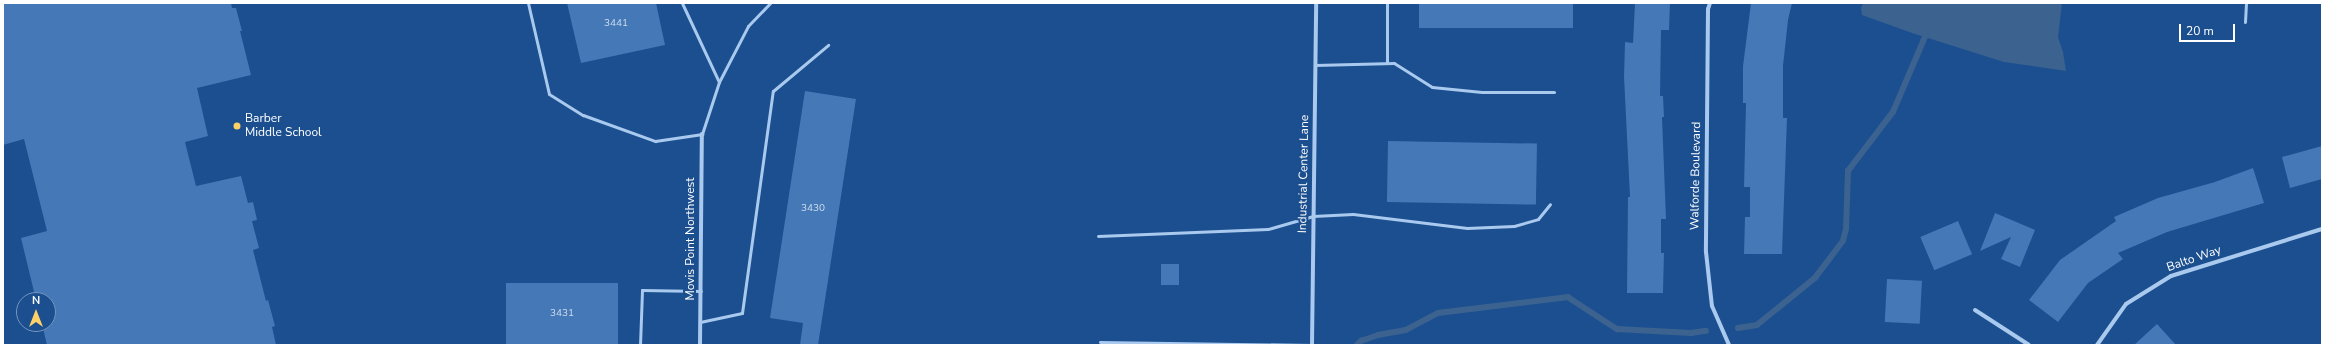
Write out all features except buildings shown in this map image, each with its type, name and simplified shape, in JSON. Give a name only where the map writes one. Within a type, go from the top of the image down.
[{"type":"street","name":"Industrial Center Lane","points":[[1312,345],[1316,3]]},
{"type":"street","name":"Walforde Boulevard","points":[[1710,3],[1708,9],[1706,252],[1712,306],[1729,345]]},
{"type":"street","name":"Movis Point Northwest","points":[[700,345],[702,134]]},
{"type":"street","name":"Balto Way","points":[[2097,345],[2126,304],[2171,276],[2322,229]]},
{"type":"street","points":[[1975,310],[2029,345]]},
{"type":"lane","points":[[528,3],[549,94],[583,115],[655,141],[702,134],[719,82],[748,26],[770,3]]},
{"type":"lane","points":[[682,3],[719,82]]},
{"type":"lane","points":[[1387,3],[1387,63]]},
{"type":"lane","points":[[2245,22],[2246,3]]},
{"type":"lane","points":[[700,322],[742,313],[773,91],[828,45]]},
{"type":"lane","points":[[1315,65],[1394,63],[1432,86],[1482,92],[1554,92]]},
{"type":"lane","points":[[1098,236],[1268,229],[1313,216],[1353,214],[1467,228],[1514,226],[1538,219],[1550,204]]},
{"type":"lane","points":[[640,345],[642,290],[701,291]]},
{"type":"lane","points":[[1100,342],[1312,345]]},
{"type":"water","points":[[1863,3],[2062,3],[2058,37],[2063,52],[2066,71],[2004,62],[1912,33],[1862,15],[1861,8]]},
{"type":"waterway","points":[[1738,328],[1757,325],[1815,278],[1843,241],[1846,229],[1848,171],[1893,112],[1925,37]]},
{"type":"waterway","points":[[1357,345],[1361,341],[1378,335],[1406,330],[1438,313],[1568,297],[1617,329],[1691,333],[1706,331]]},
{"type":"place","name":"Barber Middle School","points":[[237,126]]}]
